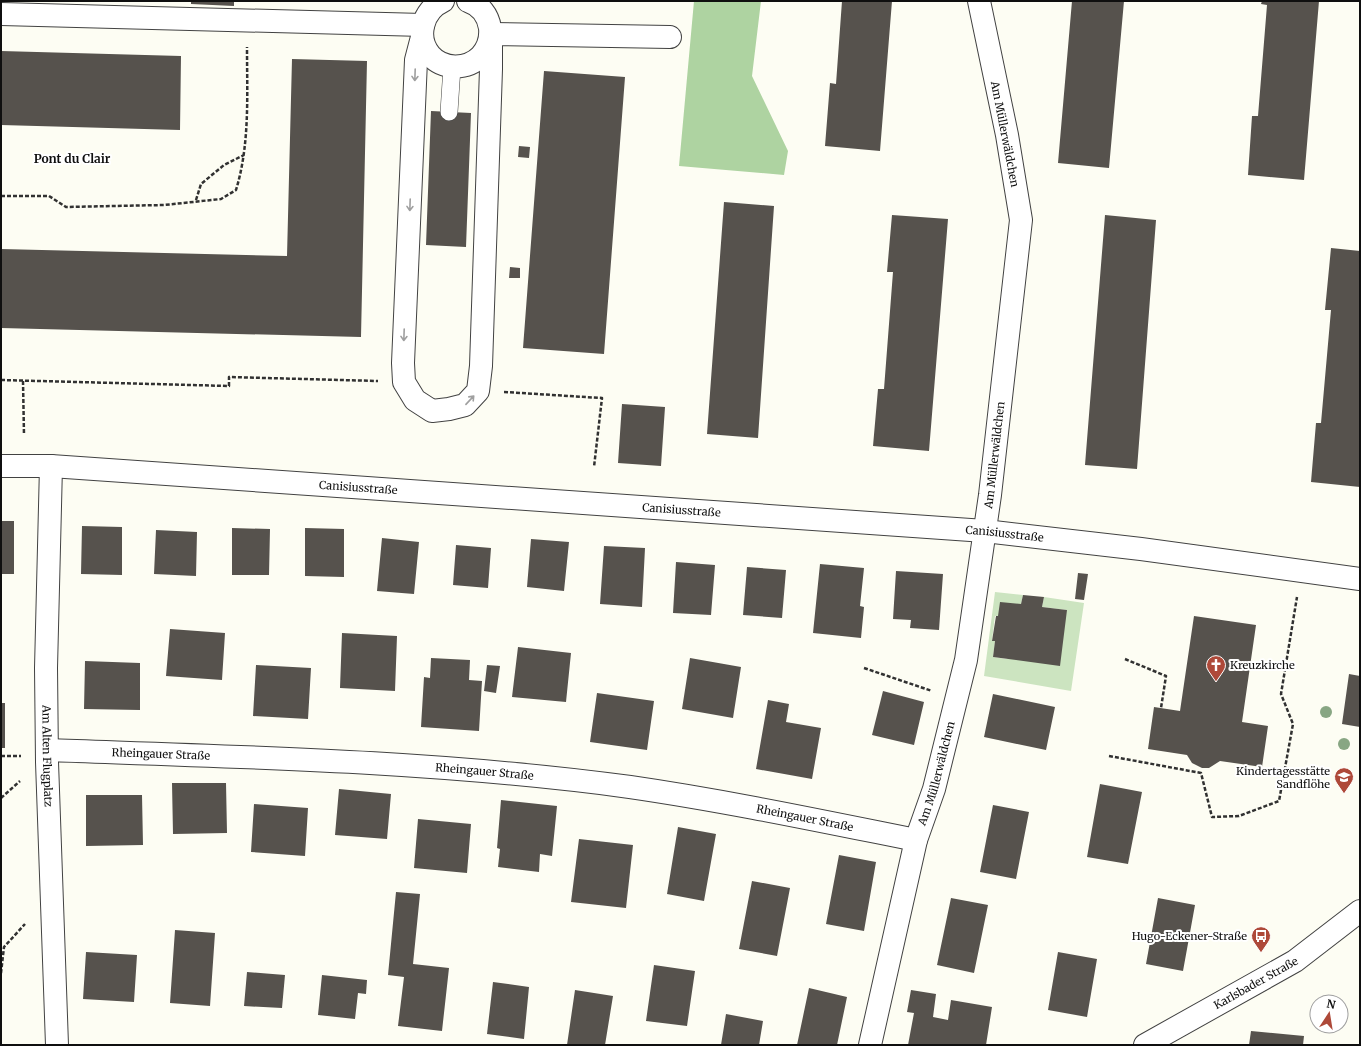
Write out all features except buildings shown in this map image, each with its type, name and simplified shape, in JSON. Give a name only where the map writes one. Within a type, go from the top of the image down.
[{"type":"street","points":[[442,1],[434,6],[426,16],[416,60],[403,363],[404,382],[415,400],[432,411],[465,405],[478,391],[481,366],[491,34],[489,22],[484,12],[472,2]]},
{"type":"street","name":"Am Müllerwäldchen","points":[[870,1045],[916,840],[934,789],[966,660],[985,531],[1021,220],[1007,135],[979,1]]},
{"type":"street","points":[[1,14],[246,20],[422,31]]},
{"type":"street","points":[[422,31],[429,54],[435,60],[452,67],[464,66],[476,61],[488,45],[491,34]]},
{"type":"street","points":[[491,34],[670,37]]},
{"type":"street","name":"Canisiusstraße","points":[[1,466],[51,466],[985,531],[1142,549],[1360,579]]},
{"type":"street","name":"Am Alten Flugplatz","points":[[51,466],[46,668],[47,750],[57,1045]]},
{"type":"street","name":"Rheingauer Straße","points":[[47,750],[281,758],[380,763],[496,772],[630,788],[758,808],[916,840]]},
{"type":"street","name":"Karlsbader Straße","points":[[1159,1042],[1295,961],[1360,911]]},
{"type":"lane","points":[[449,112],[452,67]]},
{"type":"path","points":[[1,196],[49,196],[66,207],[164,205],[221,199],[236,190],[241,174],[246,129],[246,20]]},
{"type":"path","points":[[196,201],[201,184],[224,165],[244,155]]},
{"type":"path","points":[[1,380],[229,386],[230,377],[404,382]]},
{"type":"path","points":[[23,381],[24,435]]},
{"type":"path","points":[[478,391],[602,398],[594,467]]},
{"type":"path","points":[[1109,756],[1201,773],[1212,818],[1239,816],[1279,801],[1293,724],[1281,694],[1302,571]]},
{"type":"path","points":[[1125,659],[1166,676],[1161,708]]},
{"type":"path","points":[[864,668],[922,688],[957,698]]},
{"type":"path","points":[[1,798],[22,780]]},
{"type":"path","points":[[1,973],[4,947],[24,924]]},
{"type":"green space","points":[[694,1],[761,1],[752,76],[788,151],[784,175],[679,166]]},
{"type":"green space","points":[[995,592],[1023,595],[1021,604],[998,616],[995,616],[992,640],[995,641],[993,657],[1007,659],[1067,610],[1042,607],[1044,597],[1084,603],[1071,691],[984,676]]},
{"type":"place","name":"Kreuzkirche","points":[[1216,682]]},
{"type":"place","name":"Kindertagesstätte Sandflöhe","points":[[1344,794]]},
{"type":"place","name":"Hugo-Eckener-Straße","points":[[1261,953]]},
{"type":"district","name":"Pont du Clair","points":[[72,158]]}]
